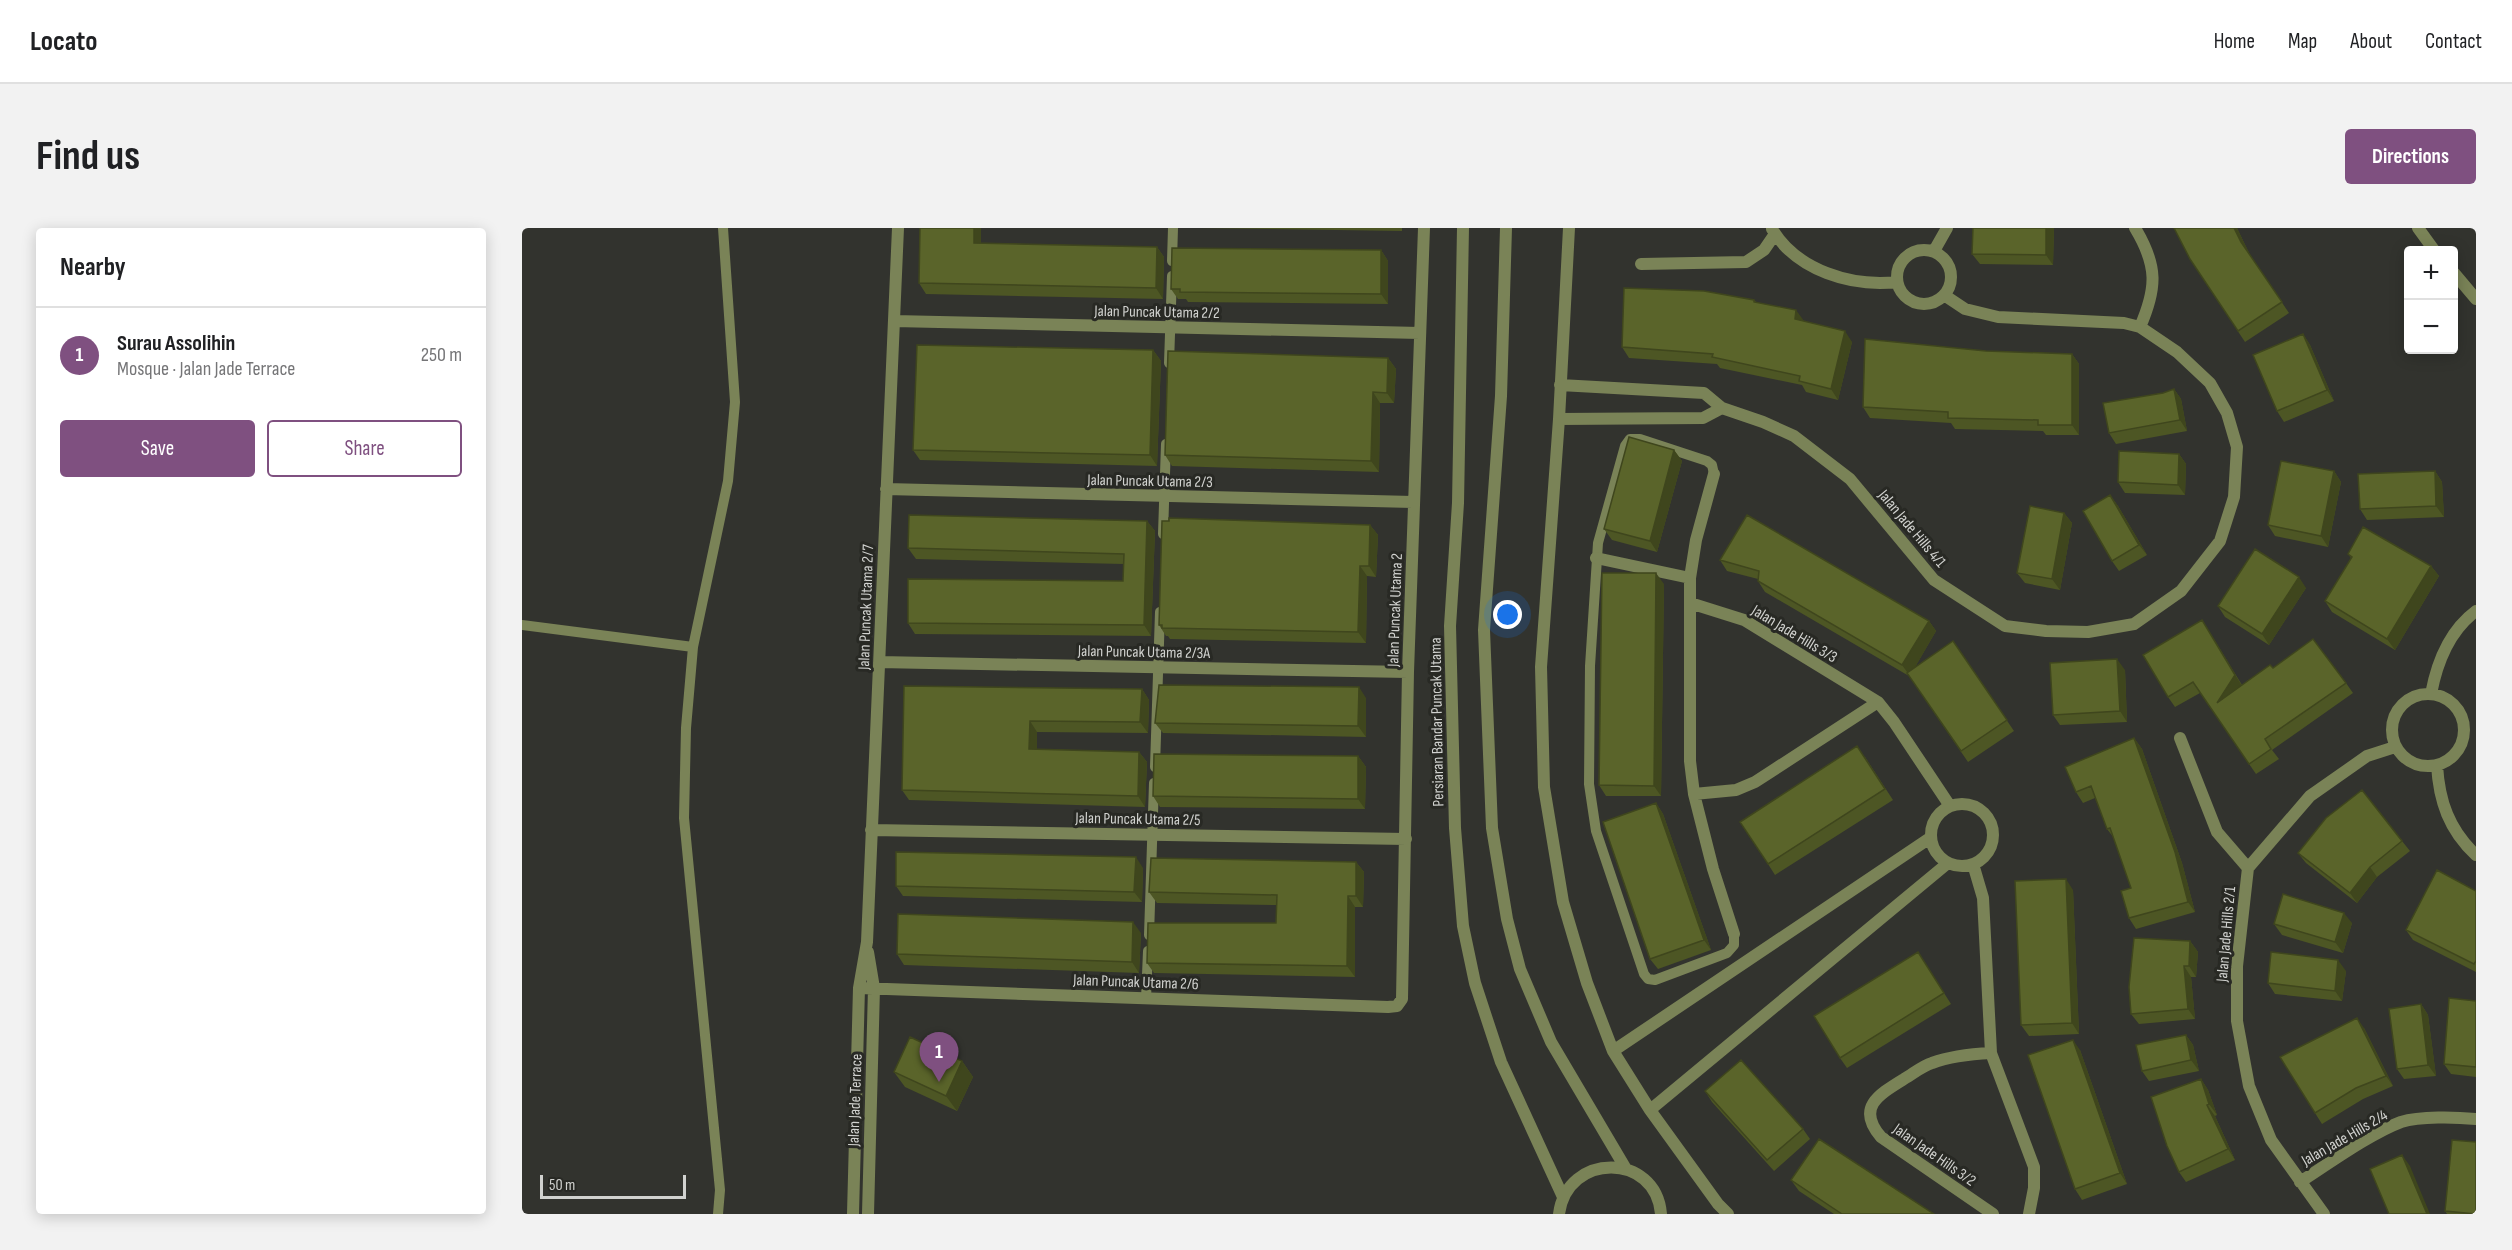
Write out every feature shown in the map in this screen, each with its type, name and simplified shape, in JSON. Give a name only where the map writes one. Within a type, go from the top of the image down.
[{"type":"street","name":"Jalan Puncak Utama 2/7","points":[[860,988],[867,942],[870,831],[898,228]]},
{"type":"street","name":"Jalan Puncak Utama 2","points":[[1404,993],[1408,672],[1424,228]]},
{"type":"street","name":"Persiaran Bandar Puncak Utama","points":[[1462,228],[1458,503],[1450,637],[1455,828],[1463,926],[1475,983],[1501,1062],[1563,1197]]},
{"type":"street","points":[[1506,228],[1501,396],[1484,630],[1492,828],[1507,919],[1520,969],[1551,1042],[1626,1169]]},
{"type":"street","points":[[1569,228],[1559,419],[1547,556],[1541,667],[1544,787],[1563,902],[1587,983],[1613,1051],[1650,1110],[1718,1204],[1728,1214]]},
{"type":"street","points":[[1934,251],[1947,228]]},
{"type":"street","points":[[1944,295],[1965,309],[1998,317],[2124,323],[2140,327],[2152,299],[2153,267],[2135,228]]},
{"type":"street","points":[[2418,228],[2431,246]]},
{"type":"street","points":[[1641,264],[1746,262],[1764,250],[1773,231],[1790,250],[1842,280],[1876,284],[1897,282]]},
{"type":"street","points":[[1915,251],[1934,251],[1942,256],[1951,271],[1949,288],[1944,295],[1929,304],[1920,304],[1905,297],[1897,282],[1900,263],[1915,251]]},
{"type":"street","points":[[2458,278],[2476,298]]},
{"type":"street","name":"Jalan Puncak Utama 2/2","points":[[894,321],[1420,333]]},
{"type":"street","name":"Jalan Jade Hills 4/1","points":[[1560,384],[1704,393],[1722,408],[1763,422],[1794,436],[1850,479],[1934,580],[2005,626],[2046,631],[2088,632],[2134,624],[2181,591],[2220,541],[2234,497],[2237,447],[2227,412],[2210,383],[2177,352],[2140,327]]},
{"type":"street","points":[[1559,419],[1703,418],[1722,408]]},
{"type":"street","points":[[1714,474],[1696,540],[1690,578],[1690,762],[1694,794],[1734,934]]},
{"type":"street","name":"Jalan Puncak Utama 2/3","points":[[886,489],[1413,502]]},
{"type":"street","points":[[1596,558],[1690,578]]},
{"type":"street","name":"Jalan Jade Hills 3/3","points":[[1690,603],[1744,620],[1878,702],[1950,806]]},
{"type":"street","points":[[2431,694],[2437,665],[2448,643],[2462,621],[2476,610]]},
{"type":"street","name":"Jalan Puncak Utama 2/3A","points":[[879,662],[1408,672]]},
{"type":"street","points":[[2431,694],[2445,698],[2456,707],[2463,721],[2464,734],[2459,748],[2450,759],[2437,765],[2421,766],[2406,759],[2395,747],[2391,732],[2394,717],[2402,704],[2415,696],[2431,694]]},
{"type":"street","points":[[1694,794],[1736,790],[1755,782],[1878,702]]},
{"type":"street","points":[[2463,721],[2476,722]]},
{"type":"street","points":[[2180,738],[2217,832],[2248,868]]},
{"type":"street","name":"Jalan Jade Hills 2/1","points":[[2324,1214],[2271,1140],[2249,1086],[2237,1021],[2237,966],[2248,868],[2310,796],[2367,756],[2395,747]]},
{"type":"street","points":[[2437,765],[2438,788],[2447,818],[2462,842],[2476,855]]},
{"type":"street","points":[[1970,804],[1979,808],[1991,823],[1994,833],[1989,851],[1973,864],[1956,866],[1939,857],[1930,838],[1935,818],[1950,806],[1970,804]]},
{"type":"street","name":"Jalan Puncak Utama 2/5","points":[[870,831],[1406,838]]},
{"type":"street","points":[[1613,1051],[1930,838]]},
{"type":"street","points":[[1650,1110],[1948,863]]},
{"type":"street","points":[[1973,864],[1983,898],[1991,1053],[2034,1167],[2034,1188],[2029,1214]]},
{"type":"street","name":"Jalan Jade Terrace","points":[[867,942],[874,988],[868,1214]]},
{"type":"street","name":"Jalan Jade Terrace","points":[[853,1214],[860,988]]},
{"type":"street","name":"Jalan Puncak Utama 2/6","points":[[860,988],[1388,1007],[1397,1006],[1404,993]]},
{"type":"street","name":"Jalan Jade Hills 3/2","points":[[1991,1053],[1966,1054],[1931,1063],[1885,1091],[1873,1101],[1869,1114],[1872,1126],[1881,1137],[1993,1214]]},
{"type":"street","name":"Jalan Jade Hills 2/4","points":[[2300,1182],[2351,1149],[2402,1122],[2459,1117],[2476,1119]]},
{"type":"street","points":[[1558,1213],[1563,1197],[1576,1180],[1594,1169],[1611,1167],[1626,1169],[1641,1177],[1653,1190],[1661,1214]]},
{"type":"lane","points":[[718,1214],[720,1190],[684,818],[686,728],[693,647],[728,481],[735,402],[723,228]]},
{"type":"lane","points":[[1168,372],[1173,228]]},
{"type":"lane","points":[[1162,542],[1166,429]]},
{"type":"lane","points":[[1714,474],[1712,465],[1707,461],[1640,439],[1630,439],[1625,446],[1604,518],[1596,558],[1590,666],[1591,806],[1596,831],[1648,980],[1655,980],[1727,953],[1734,945],[1734,934]]},
{"type":"lane","points":[[1146,999],[1160,599]]},
{"type":"lane","points":[[522,625],[693,647]]},
{"type":"building","points":[[920,228],[974,228],[974,243],[1157,247],[1156,288],[919,283]]},
{"type":"building","points":[[1973,228],[2046,228],[2046,255],[1972,254]]},
{"type":"building","points":[[2174,228],[2234,228],[2282,302],[2238,331],[2190,259]]},
{"type":"building","points":[[1172,248],[1381,250],[1381,294],[1180,292],[1180,289],[1171,289]]},
{"type":"building","points":[[1624,288],[1704,291],[1754,300],[1754,302],[1796,310],[1795,319],[1845,331],[1831,389],[1799,381],[1800,376],[1712,357],[1713,354],[1622,347]]},
{"type":"building","points":[[2303,334],[2327,390],[2277,411],[2253,355]]},
{"type":"building","points":[[1865,339],[1986,351],[2072,354],[2072,425],[2038,425],[2038,420],[1948,418],[1948,412],[1863,407]]},
{"type":"building","points":[[917,345],[1153,350],[1150,455],[913,450]]},
{"type":"building","points":[[1168,351],[1388,358],[1387,393],[1373,392],[1371,461],[1165,455]]},
{"type":"building","points":[[2174,389],[2180,420],[2109,433],[2103,403]]},
{"type":"building","points":[[1629,437],[1674,450],[1650,541],[1604,529]]},
{"type":"building","points":[[2119,451],[2179,454],[2178,485],[2118,482]]},
{"type":"building","points":[[2281,461],[2334,471],[2321,536],[2268,525]]},
{"type":"building","points":[[2435,471],[2436,506],[2360,509],[2358,474]]},
{"type":"building","points":[[2110,495],[2139,545],[2112,561],[2083,511]]},
{"type":"building","points":[[2030,506],[2064,513],[2052,579],[2017,573]]},
{"type":"building","points":[[909,515],[1147,521],[1144,625],[908,623],[908,579],[1123,581],[1124,554],[908,548]]},
{"type":"building","points":[[1747,515],[1929,621],[1902,665],[1758,581],[1759,571],[1720,560]]},
{"type":"building","points":[[1169,518],[1370,525],[1369,566],[1360,566],[1358,632],[1162,628],[1162,625],[1159,625],[1162,521],[1169,521]]},
{"type":"building","points":[[2363,527],[2431,566],[2387,639],[2325,601],[2352,557],[2348,554]]},
{"type":"building","points":[[2255,549],[2299,577],[2262,634],[2218,606]]},
{"type":"building","points":[[1602,573],[1656,573],[1654,786],[1599,785]]},
{"type":"building","points":[[2202,620],[2235,675],[2217,703],[2270,665],[2273,668],[2313,639],[2346,683],[2265,739],[2271,749],[2249,764],[2193,682],[2168,697],[2143,655]]},
{"type":"building","points":[[1953,641],[2007,720],[1961,751],[1907,673]]},
{"type":"building","points":[[2117,659],[2120,711],[2053,715],[2050,663]]},
{"type":"building","points":[[1159,685],[1359,687],[1358,726],[1155,723]]},
{"type":"building","points":[[904,686],[1142,689],[1140,722],[1030,721],[1029,749],[1139,752],[1138,796],[902,790]]},
{"type":"building","points":[[2134,738],[2175,852],[2188,902],[2129,918],[2121,891],[2131,888],[2110,828],[2107,829],[2091,786],[2076,792],[2065,767]]},
{"type":"building","points":[[1857,746],[1885,789],[1768,864],[1740,822]]},
{"type":"building","points":[[1154,754],[1358,756],[1358,799],[1153,796]]},
{"type":"building","points":[[2362,790],[2402,841],[2370,867],[2350,893],[2298,853],[2326,818]]},
{"type":"building","points":[[1656,803],[1704,940],[1650,959],[1603,822]]},
{"type":"building","points":[[896,852],[1136,857],[1134,892],[896,886]]},
{"type":"building","points":[[1151,858],[1356,862],[1356,896],[1348,896],[1347,966],[1147,963],[1148,923],[1276,923],[1277,895],[1149,892]]},
{"type":"building","points":[[2437,870],[2476,891],[2476,961],[2474,964],[2406,930]]},
{"type":"building","points":[[2066,879],[2072,1023],[2021,1025],[2015,881]]},
{"type":"building","points":[[2283,894],[2344,913],[2335,942],[2274,924]]},
{"type":"building","points":[[898,914],[1133,922],[1132,962],[897,954]]},
{"type":"building","points":[[2134,938],[2190,941],[2189,966],[2184,966],[2188,1009],[2131,1014],[2129,987]]},
{"type":"building","points":[[1918,952],[1944,993],[1840,1058],[1814,1016]]},
{"type":"building","points":[[2271,952],[2338,960],[2335,991],[2268,983]]},
{"type":"building","points":[[2449,998],[2476,1001],[2476,1067],[2444,1064]]},
{"type":"building","points":[[2421,1004],[2428,1065],[2397,1069],[2389,1009]]},
{"type":"building","points":[[2357,1018],[2386,1076],[2356,1088],[2315,1113],[2280,1057]]},
{"type":"building","points":[[2186,1035],[2191,1060],[2142,1071],[2136,1045]]},
{"type":"building","points":[[910,1037],[962,1061],[946,1096],[894,1072]]},
{"type":"building","points":[[2073,1040],[2120,1173],[2075,1189],[2028,1055]]},
{"type":"building","points":[[1741,1060],[1803,1129],[1767,1160],[1705,1091]]},
{"type":"building","points":[[2201,1079],[2209,1104],[2207,1105],[2228,1149],[2179,1172],[2167,1146],[2151,1097]]},
{"type":"building","points":[[1819,1139],[1934,1214],[1842,1214],[1791,1180]]},
{"type":"building","points":[[2452,1140],[2476,1142],[2476,1214],[2445,1211]]},
{"type":"building","points":[[2402,1155],[2427,1214],[2389,1214],[2370,1169]]},
{"type":"place","name":"Surau Assolihin","points":[[939,1082]]}]
